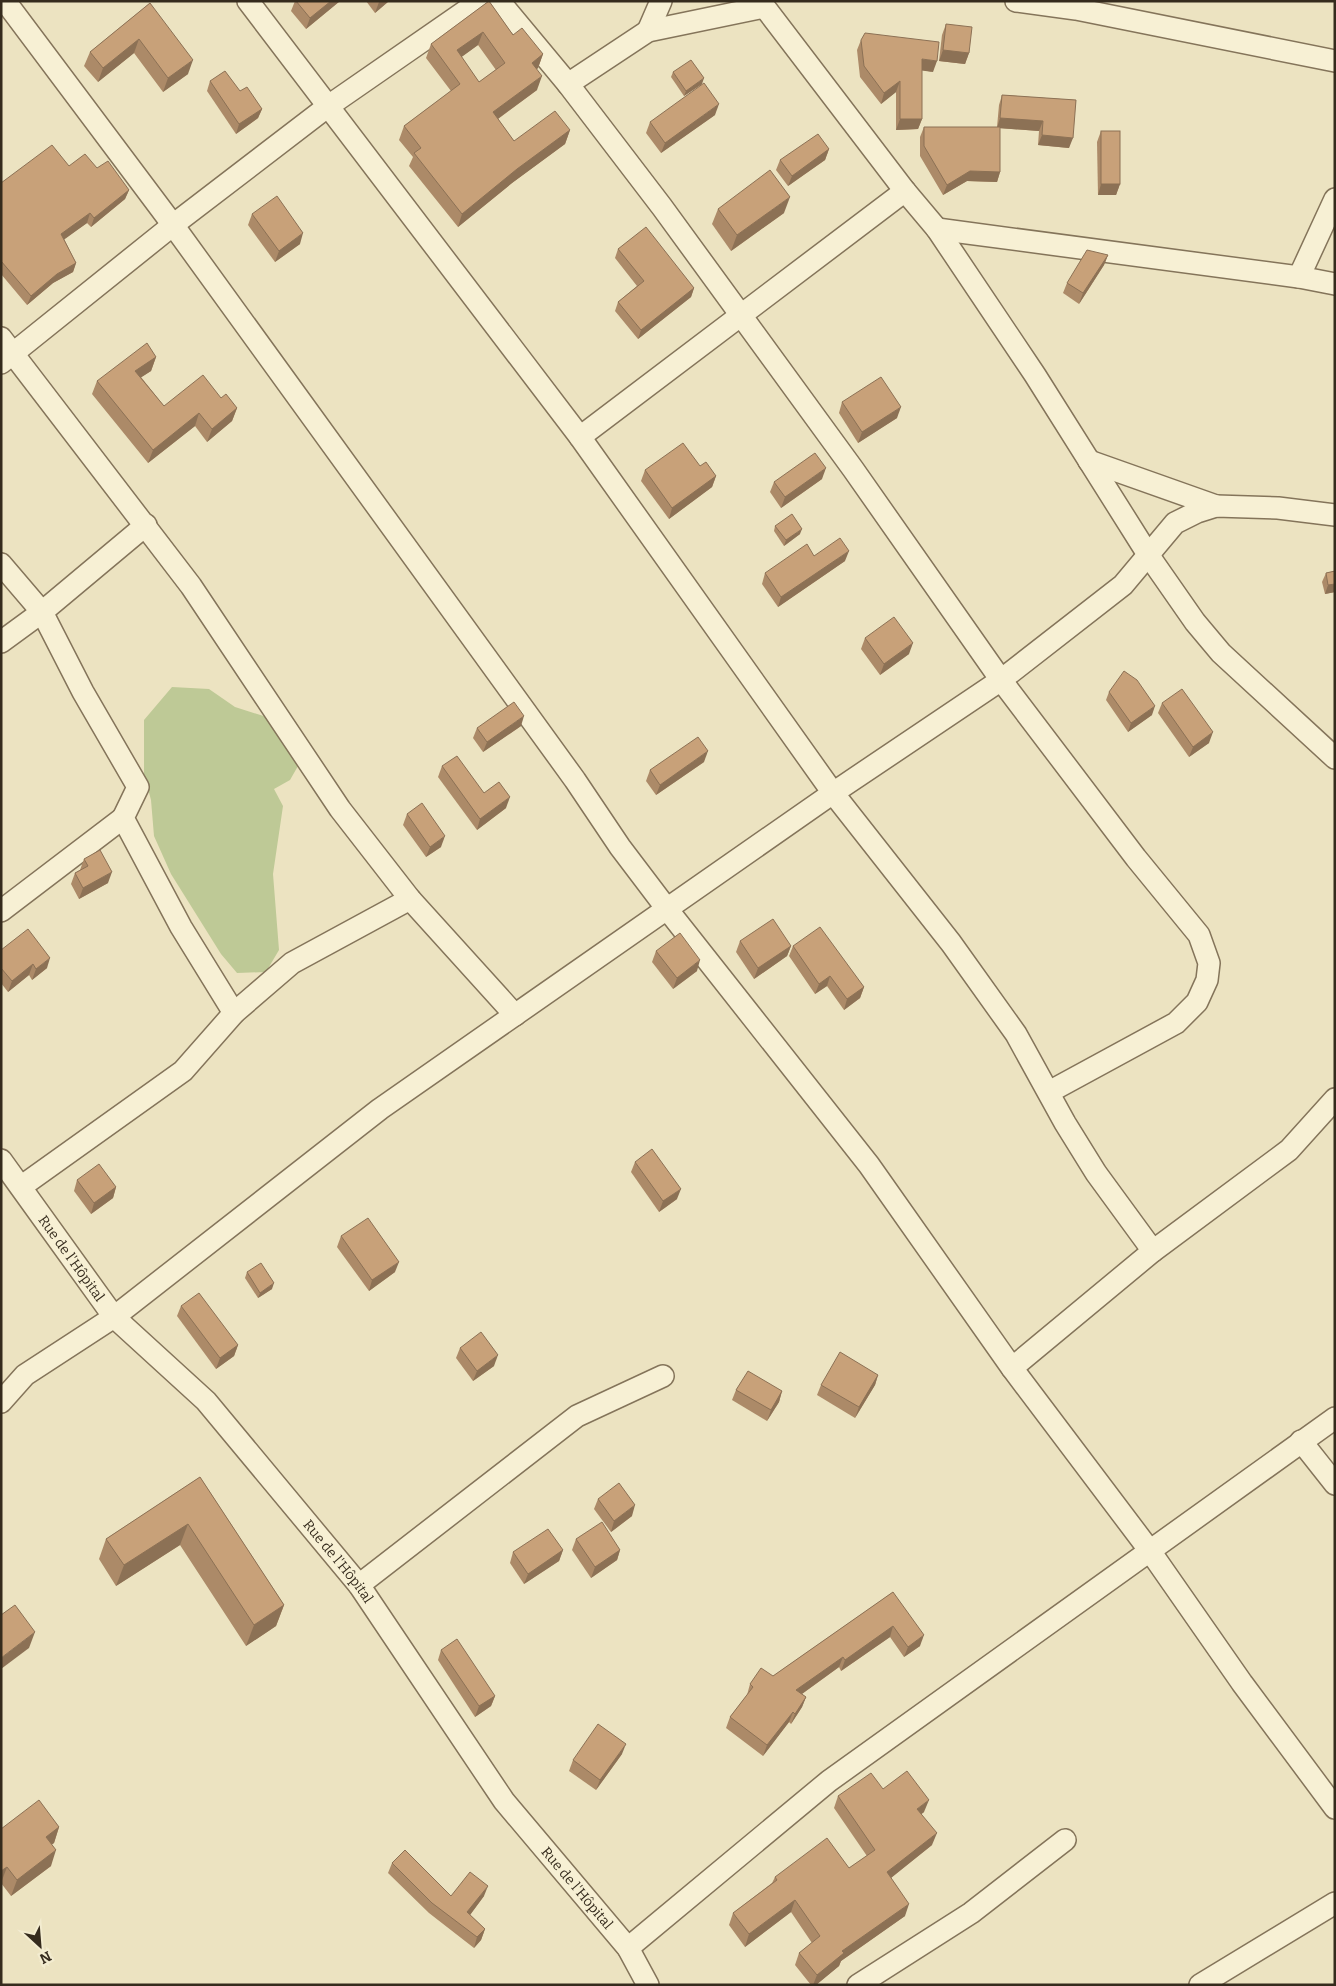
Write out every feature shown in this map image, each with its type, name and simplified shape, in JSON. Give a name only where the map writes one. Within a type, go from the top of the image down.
[{"type":"street","points":[[5,1],[173,225],[667,909],[869,1164],[1012,1368],[1150,1552],[1242,1683],[1335,1808]]},
{"type":"street","points":[[248,1],[326,107],[580,436],[833,793],[951,943],[1016,1034],[1049,1092],[1064,1123],[1096,1173],[1153,1252]]},
{"type":"street","points":[[480,1],[326,107],[5,351],[146,525],[190,586],[340,809],[410,899],[515,1015]]},
{"type":"street","points":[[499,1],[568,84],[662,206],[853,469],[1001,680],[1136,858],[1198,936],[1209,963],[1207,980],[1197,1002],[1176,1023],[1049,1092]]},
{"type":"street","points":[[648,31],[661,1]]},
{"type":"street","points":[[1016,1],[1076,5],[1335,61]]},
{"type":"street","points":[[568,84],[648,31],[762,4],[905,191],[937,229],[1035,375],[1149,556],[1190,615],[1221,653],[1335,758]]},
{"type":"street","points":[[580,436],[905,191]]},
{"type":"street","points":[[1299,277],[1335,199]]},
{"type":"street","points":[[937,229],[1299,277],[1335,284]]},
{"type":"street","points":[[1089,462],[1216,506],[1278,508],[1335,515]]},
{"type":"street","points":[[1,1383],[25,1375],[114,1317],[380,1109],[833,793],[1001,680],[1123,585],[1149,556],[1160,538],[1175,523],[1216,506]]},
{"type":"street","points":[[1,642],[42,612],[146,525]]},
{"type":"street","points":[[1,564],[42,612],[83,692],[138,787],[123,818],[1,911]]},
{"type":"street","points":[[123,818],[181,927],[234,1013]]},
{"type":"street","points":[[22,1186],[183,1071],[234,1013],[292,963],[410,899]]},
{"type":"street","points":[[1012,1368],[1153,1252],[1289,1150],[1335,1099]]},
{"type":"street","name":"Rue de l'Hôpital","points":[[1,1160],[22,1186],[114,1317],[206,1400],[359,1585],[504,1801],[628,1948],[648,1985]]},
{"type":"street","points":[[1,1402],[25,1375]]},
{"type":"street","points":[[359,1585],[577,1416],[662,1376]]},
{"type":"street","points":[[628,1948],[829,1781],[1335,1418]]},
{"type":"street","points":[[1301,1441],[1335,1484]]},
{"type":"street","points":[[858,1985],[971,1913],[1065,1840]]},
{"type":"street","points":[[1200,1985],[1335,1903]]},
{"type":"green space","points":[[172,687],[209,689],[235,707],[273,719],[293,747],[298,766],[290,780],[274,789],[283,806],[273,874],[279,950],[266,972],[237,973],[221,954],[171,874],[154,836],[151,800],[144,774],[144,720]]},
{"type":"building","points":[[296,1],[331,1],[310,18]]},
{"type":"building","points":[[489,1],[513,35],[522,28],[543,54],[532,63],[542,76],[493,112],[514,141],[555,111],[570,130],[517,169],[462,214],[414,153],[421,148],[404,126],[460,84],[431,44]],"holes":[[[483,32],[505,63],[479,82],[457,50]]]},
{"type":"building","points":[[150,3],[193,60],[168,78],[139,39],[103,68],[90,52]]},
{"type":"building","points":[[946,24],[972,27],[969,53],[943,50]]},
{"type":"building","points":[[865,33],[939,42],[937,61],[922,59],[922,119],[900,119],[900,81],[884,93],[864,66],[861,40]]},
{"type":"building","points":[[691,60],[704,78],[686,91],[673,72]]},
{"type":"building","points":[[225,71],[240,91],[247,87],[262,109],[239,124],[210,81]]},
{"type":"building","points":[[704,83],[719,104],[665,143],[650,122]]},
{"type":"building","points":[[1002,95],[1076,100],[1073,138],[1042,135],[1043,121],[1000,118]]},
{"type":"building","points":[[924,127],[1000,127],[1000,172],[970,171],[947,185],[924,146]]},
{"type":"building","points":[[1101,131],[1120,131],[1120,184],[1101,184]]},
{"type":"building","points":[[818,134],[829,149],[792,176],[780,160]]},
{"type":"building","points":[[52,145],[69,166],[85,154],[97,168],[108,161],[129,190],[94,218],[90,213],[61,234],[76,263],[57,274],[31,296],[1,261],[1,183]]},
{"type":"building","points":[[770,170],[790,197],[737,235],[718,209]]},
{"type":"building","points":[[277,196],[303,233],[279,251],[252,214]]},
{"type":"building","points":[[646,227],[694,288],[641,330],[618,302],[644,281],[618,249]]},
{"type":"building","points":[[1087,250],[1108,255],[1083,293],[1067,283]]},
{"type":"building","points":[[147,343],[156,357],[135,371],[164,406],[203,375],[221,398],[226,394],[237,408],[212,429],[199,413],[153,450],[97,381]]},
{"type":"building","points":[[881,377],[901,407],[862,432],[842,402]]},
{"type":"building","points":[[683,443],[700,466],[706,462],[716,476],[672,508],[645,470]]},
{"type":"building","points":[[815,453],[826,468],[785,497],[774,482]]},
{"type":"building","points":[[792,514],[802,529],[786,540],[775,526]]},
{"type":"building","points":[[840,538],[849,551],[781,597],[765,573],[807,544],[814,556]]},
{"type":"building","points":[[1335,571],[1335,584],[1328,585],[1326,573]]},
{"type":"building","points":[[894,617],[913,643],[884,664],[865,638]]},
{"type":"building","points":[[1124,671],[1137,680],[1155,706],[1131,723],[1109,692]]},
{"type":"building","points":[[1182,689],[1213,732],[1193,747],[1162,703]]},
{"type":"building","points":[[514,702],[524,716],[487,742],[477,728]]},
{"type":"building","points":[[698,737],[708,751],[660,785],[650,770]]},
{"type":"building","points":[[457,756],[484,793],[499,782],[510,797],[480,819],[442,766]]},
{"type":"building","points":[[422,803],[445,836],[430,847],[407,814]]},
{"type":"building","points":[[100,850],[112,872],[83,888],[75,873],[88,866],[84,859]]},
{"type":"building","points":[[773,919],[791,946],[758,968],[740,941]]},
{"type":"building","points":[[820,927],[864,987],[847,999],[830,976],[819,984],[793,946]]},
{"type":"building","points":[[28,929],[50,958],[36,969],[33,964],[12,981],[1,968],[1,950]]},
{"type":"building","points":[[680,933],[700,960],[677,978],[656,951]]},
{"type":"building","points":[[652,1149],[681,1189],[663,1201],[635,1162]]},
{"type":"building","points":[[99,1164],[116,1187],[94,1203],[77,1180]]},
{"type":"building","points":[[368,1218],[399,1262],[372,1280],[341,1236]]},
{"type":"building","points":[[261,1263],[274,1283],[260,1293],[247,1272]]},
{"type":"building","points":[[199,1293],[238,1345],[220,1358],[181,1306]]},
{"type":"building","points":[[481,1332],[498,1355],[477,1371],[460,1348]]},
{"type":"building","points":[[840,1352],[878,1375],[859,1407],[821,1385]]},
{"type":"building","points":[[748,1371],[782,1391],[771,1410],[736,1390]]},
{"type":"building","points":[[200,1477],[284,1605],[254,1625],[188,1524],[124,1565],[106,1539]]},
{"type":"building","points":[[619,1483],[635,1505],[614,1521],[598,1499]]},
{"type":"building","points":[[602,1522],[620,1550],[595,1567],[576,1539]]},
{"type":"building","points":[[548,1529],[563,1550],[528,1574],[513,1552]]},
{"type":"building","points":[[893,1592],[924,1635],[908,1647],[893,1626],[845,1660],[843,1657],[796,1690],[806,1697],[795,1714],[793,1712],[767,1745],[730,1717],[753,1687],[750,1684],[761,1668],[773,1676]]},
{"type":"building","points":[[15,1605],[35,1632],[1,1658],[1,1615]]},
{"type":"building","points":[[457,1639],[495,1696],[479,1706],[441,1650]]},
{"type":"building","points":[[598,1724],[626,1744],[600,1780],[573,1760]]},
{"type":"building","points":[[907,1771],[929,1800],[917,1809],[937,1833],[887,1872],[909,1904],[842,1951],[844,1953],[817,1975],[799,1953],[820,1936],[795,1900],[749,1934],[733,1913],[777,1880],[775,1877],[827,1838],[849,1868],[875,1850],[838,1796],[871,1773],[883,1789]]},
{"type":"building","points":[[39,1800],[59,1827],[46,1837],[56,1850],[17,1880],[7,1867],[1,1871],[1,1829]]},
{"type":"building","points":[[405,1850],[451,1896],[470,1872],[488,1886],[467,1912],[485,1929],[477,1937],[432,1903],[392,1863]]}]
